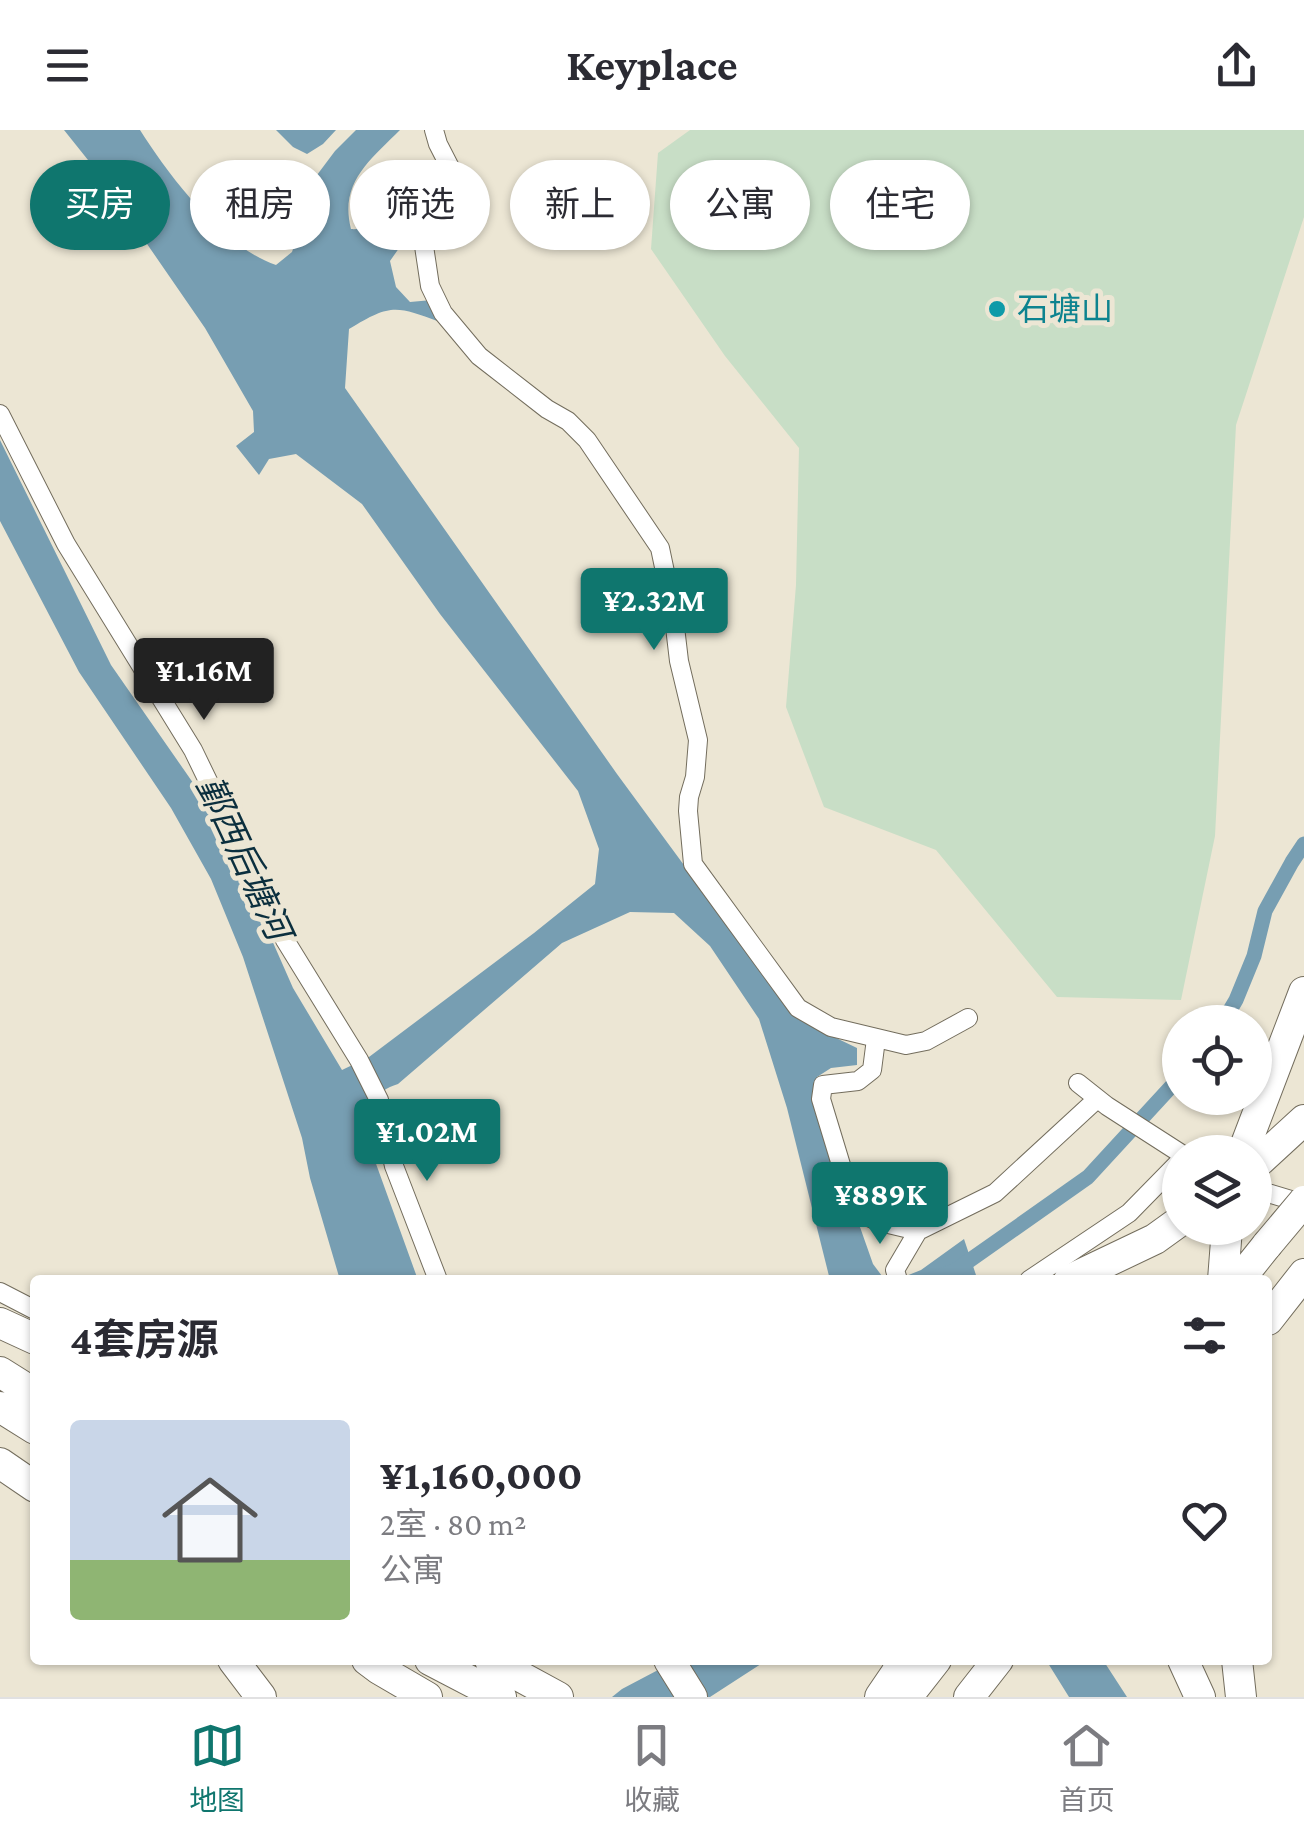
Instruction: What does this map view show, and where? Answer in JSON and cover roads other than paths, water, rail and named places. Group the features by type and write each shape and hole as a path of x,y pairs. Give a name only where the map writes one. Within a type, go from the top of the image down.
{"highway":[{"path":"1249,1135 1304,992"},
{"path":"1272,1149 1304,1120"},
{"path":"1243,1275 1304,1202"},
{"path":"1080,1275 1162,1234"},
{"path":"1223,1275 1226,1245"},
{"path":"1272,1315 1304,1274"},
{"path":"0,1323 30,1337"},
{"path":"0,1372 30,1391"},
{"path":"0,1407 30,1426"},
{"path":"0,1463 30,1484"},
{"path":"237,1665 260,1697"},
{"path":"374,1665 427,1697"},
{"path":"440,1665 501,1697"},
{"path":"499,1665 558,1697"},
{"path":"672,1665 692,1697"},
{"path":"896,1681 926,1665"},
{"path":"969,1697 994,1665"},
{"path":"1185,1665 1200,1697"},
{"path":"1237,1665 1241,1697"}],"street":[{"path":"434,130 457,181 453,202 435,221 424,246 430,286 442,313 479,356 587,440 660,548 679,660 698,740 688,811 693,864 798,1008 831,1027 906,1045 926,1041 968,1018"},
{"path":"0,414 66,544 193,750 286,940 359,1060 379,1100 394,1166 436,1275"},
{"path":"876,1039 872,1070 858,1081 823,1085 821,1099 854,1211 918,1232"},
{"path":"1078,1083 1162,1144"},
{"path":"896,1275 918,1232 995,1193 1102,1103"},
{"path":"1036,1275 1129,1213 1162,1170"},
{"path":"1272,1194 1304,1202"},
{"path":"0,1292 30,1307"}],"water":[{"path":"64,130 140,130 161,160 88,160"},
{"path":"276,130 336,130 307,154 293,147"},
{"path":"356,130 400,130 370,160 350,160 350,250 398,250 390,261 396,287 410,302 432,300 440,322 413,312 393,310 349,329 345,388 617,774 764,974 832,1036 857,1048 857,1065 831,1068 817,1077 822,1119 873,1264 881,1275 829,1275 787,1108 759,1019 710,946 674,913 630,912 562,943 398,1084 375,1099 362,1125 416,1275 339,1275 302,1138 243,957 211,879 171,808 79,672 0,521 0,440 111,665 198,790 252,895 293,988 342,1070 369,1057 595,884 599,849 578,791 440,614 362,504 296,454 269,459 259,475 236,446 254,432 253,411 205,328 151,250 170,250 170,173 190,197 190,250 247,250 276,265 293,250 330,250 328,160 335,151"},
{"path":"964,1239 976,1275 908,1275"},
{"path":"668,1665 759,1665 710,1697 612,1697"},
{"path":"1049,1665 1106,1665 1127,1697 1069,1697"}],"waterway":[{"path":"1233,1005 1254,956 1265,911 1304,844"},
{"path":"944,1275 1088,1177 1162,1097"}],"place":[{"name":"石塘山","path":"997,309"}],"water label":[{"name":"鄞西后塘河","path":"244,858"}]}
